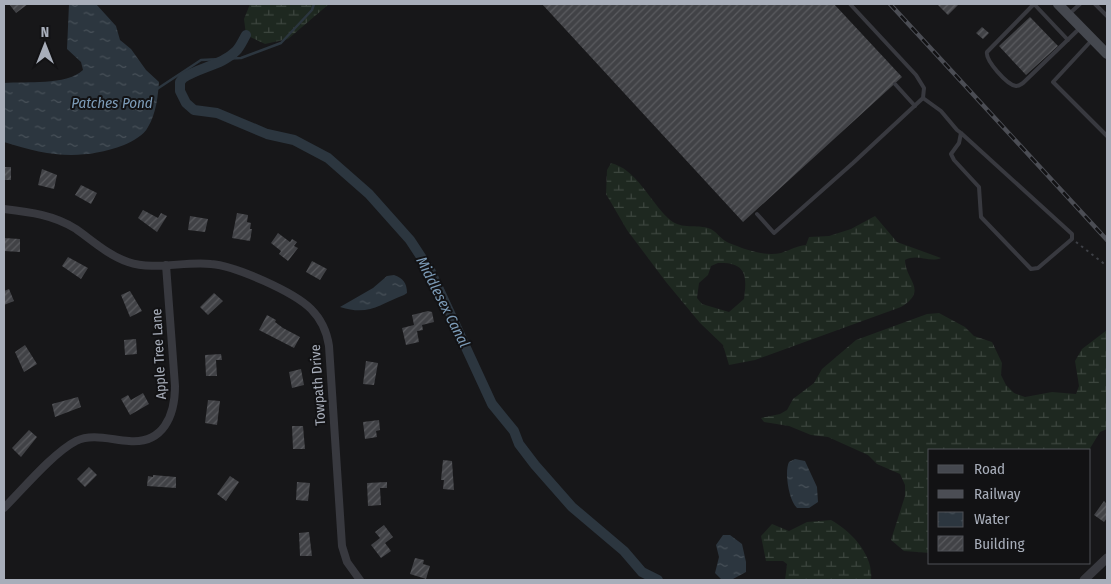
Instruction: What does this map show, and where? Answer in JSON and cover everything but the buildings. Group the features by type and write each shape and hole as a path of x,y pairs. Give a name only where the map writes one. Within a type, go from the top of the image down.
{"main road":[{"path":"1058,4 1107,54"}],"street":[{"name":"Towpath Drive","path":"4,209 36,212 63,222 104,250 129,262 148,265 204,263 230,267 298,299 319,319 329,346 342,546 347,562 360,580"},
{"name":"Apple Tree Lane","path":"4,508 76,441 95,437 136,442 155,436 167,425 175,406 176,386 166,265"},
{"path":"1084,580 1107,558"}],"lane":[{"path":"757,214 774,233 922,98 924,88 916,75 850,4"},
{"path":"1068,40 1034,4 987,52 987,60 1013,85 1022,85 1068,40 1081,27"},
{"path":"1069,15 1080,4"},
{"path":"1095,4 1107,16"},
{"path":"1093,39 1053,82 1107,136"},
{"path":"895,84 915,106"},
{"path":"922,98 941,111 961,133 1072,234 1072,240 1038,268 1031,269 1025,264 981,217 979,187 952,154 959,143 961,133"}],"path":[{"path":"1072,240 1107,266"}],"green space":[{"path":"250,4 329,4 288,39 265,44 246,35 244,19"},
{"path":"611,163 620,166 628,172 642,186 661,211 673,222 708,228 726,242 755,252 781,253 806,245 809,237 829,236 851,229 875,216 897,242 941,258 914,257 905,260 915,290 909,301 901,307 755,360 729,365 723,345 700,323 627,230 606,194 607,170","holes":["718,263 728,263 740,268 745,277 744,299 729,312 702,304 697,298 699,283 708,275 711,266"]},
{"path":"939,313 965,327 974,336 992,342 1002,363 1001,375 1006,385 1014,393 1025,397 1052,392 1076,394 1079,386 1075,361 1082,349 1107,330 1107,429 1100,432 1090,449 928,449 928,553 904,551 891,540 905,496 905,485 900,474 877,464 868,455 828,437 811,435 789,426 764,422 761,418 780,414 787,410 793,399 814,383 822,369 856,340 927,314"},
{"path":"831,520 846,530 860,545 869,562 871,580 785,580 787,564 783,561 766,561 761,536 772,524 789,531 807,522"}],"water":[{"name":"Patches Pond","path":"69,4 96,4 116,26 120,40 131,49 146,70 159,82 156,105 151,122 144,133 131,142 93,153 64,155 35,151 4,142 4,83 56,81 76,75 83,70 81,62 67,49"},
{"path":"394,275 402,279 406,286 407,293 404,295 366,310 340,307 373,288 387,276"},
{"path":"795,459 805,461 817,487 818,502 809,508 797,508 790,493 787,472 789,462"},
{"path":"723,535 730,535 742,544 746,572 733,579 721,579 715,573 719,557 716,545"}],"waterway":[{"path":"157,89 201,60 241,58 281,43 312,10 314,4"},
{"name":"Middlesex Canal","path":"246,35 230,56 183,78 180,82 180,91 186,103 194,110 217,113 267,134 294,140 328,158 369,194 410,240 431,272 492,404 514,431 519,444 572,507 624,551 642,572 658,580"}],"railway":[{"path":"890,4 1107,240"}]}
